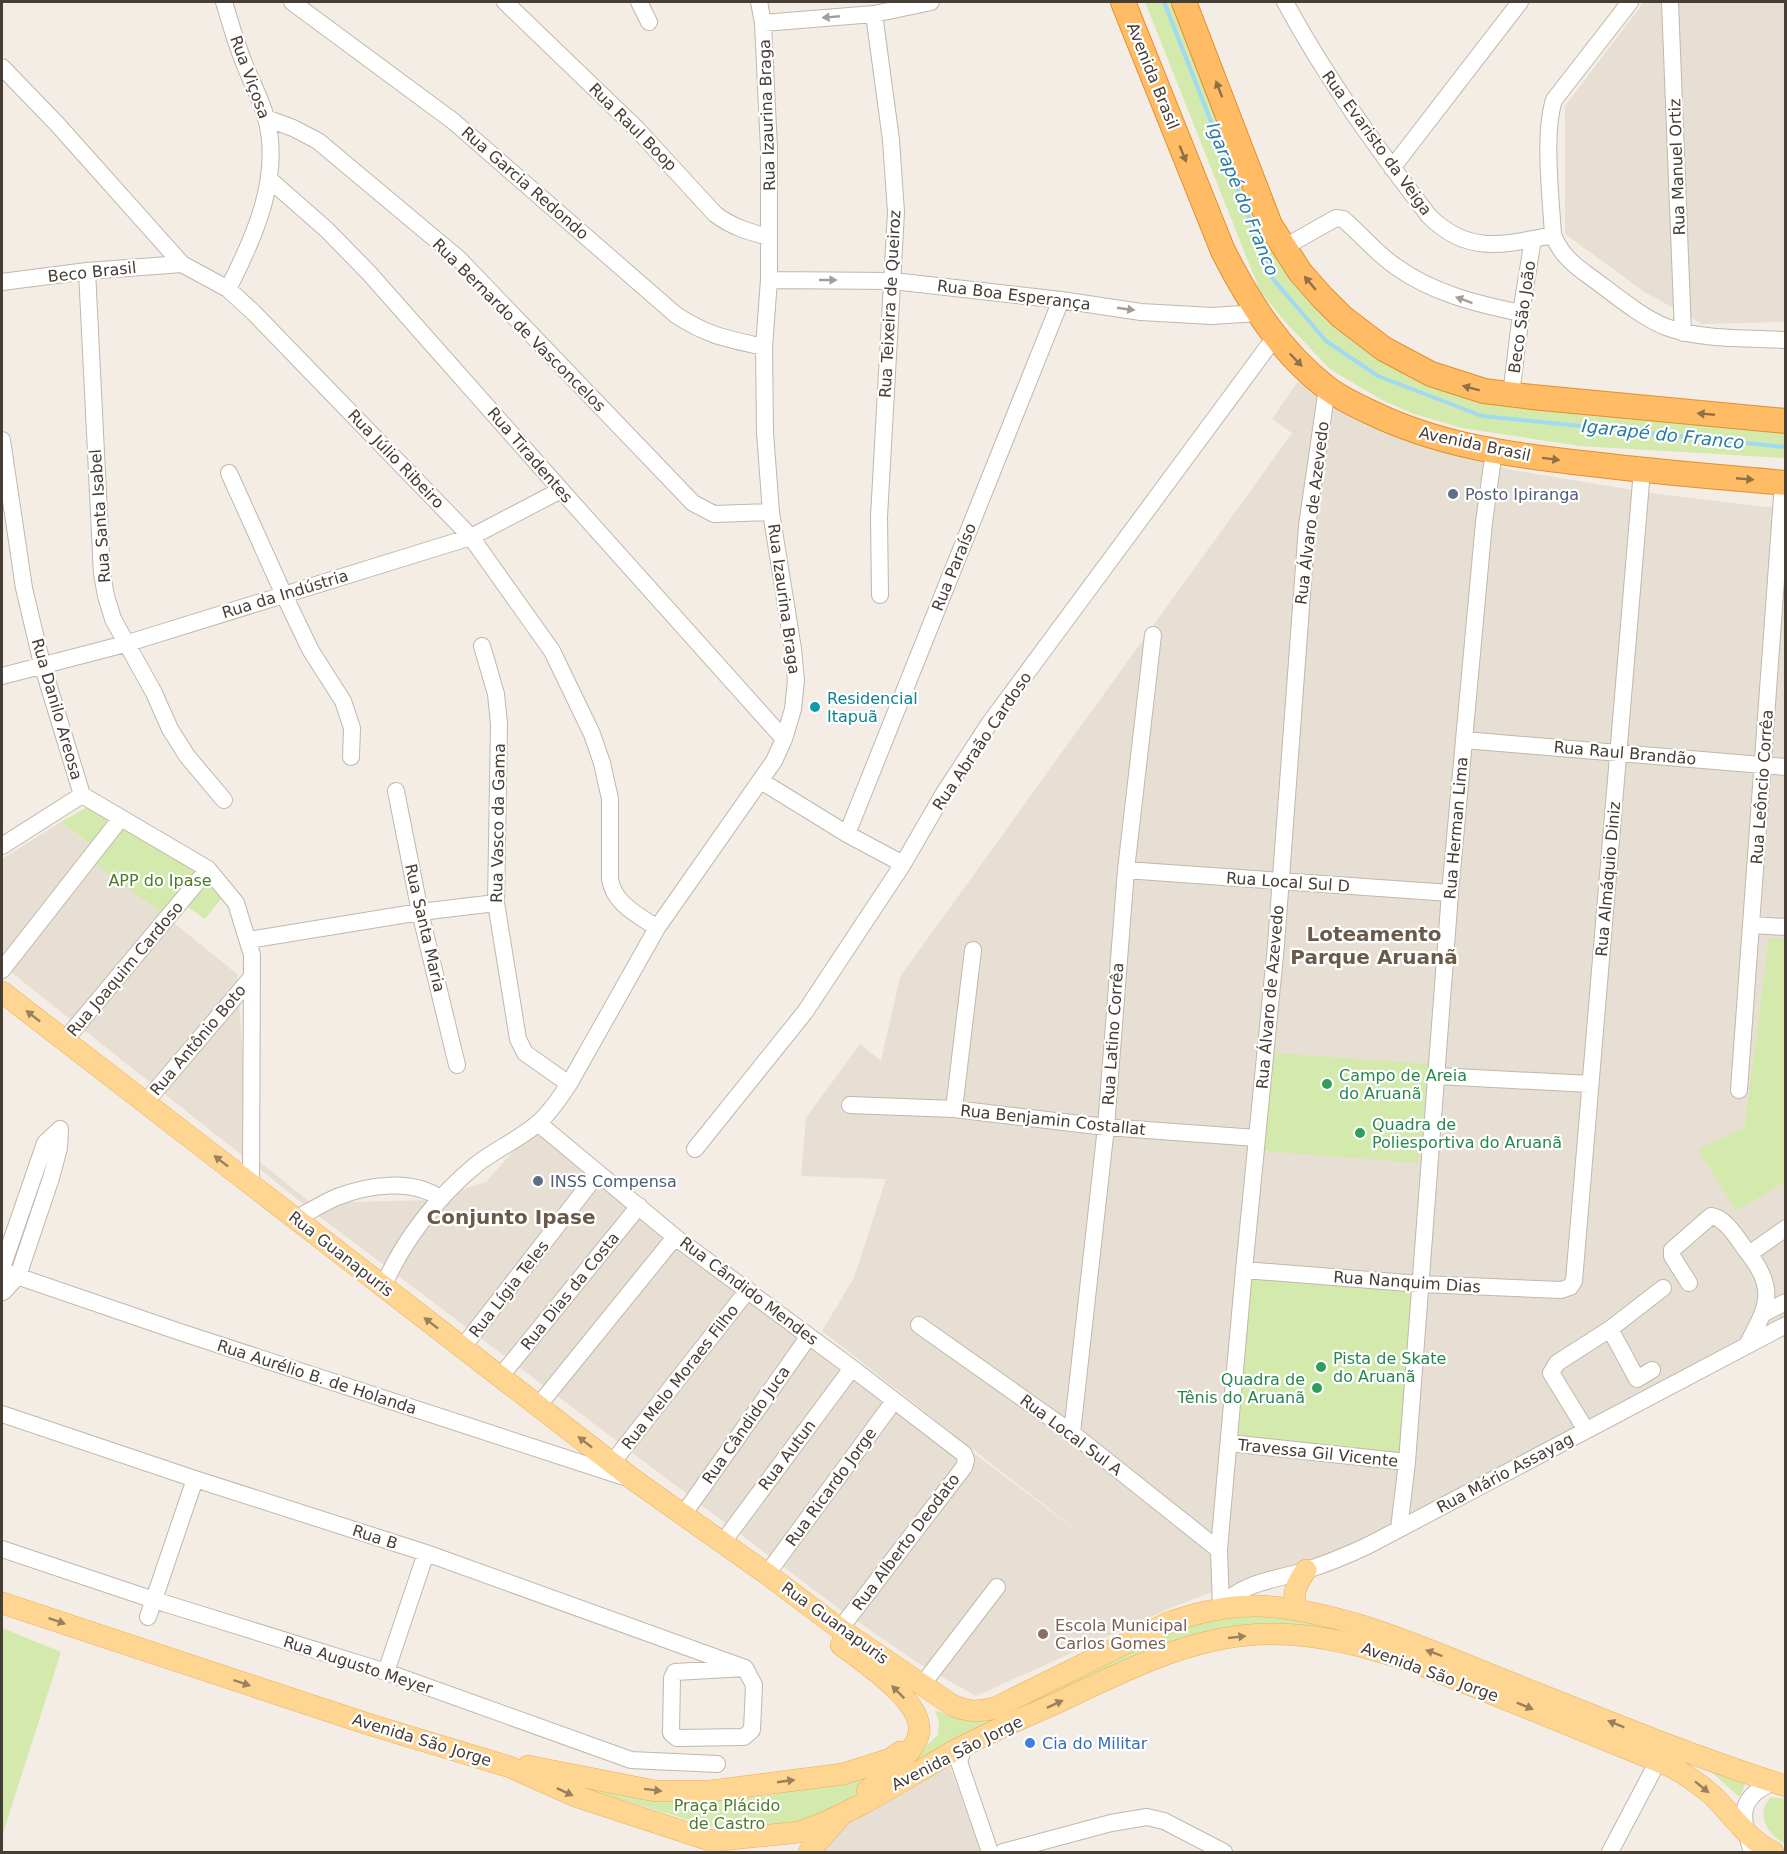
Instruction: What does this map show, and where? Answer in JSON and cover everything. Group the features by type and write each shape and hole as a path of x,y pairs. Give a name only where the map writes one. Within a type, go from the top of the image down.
{"highway":[{"name":"Avenida Brasil","path":"1123,2 1223,251 1258,313 1275,337 1327,388 1353,404 1421,434 1494,451 1642,470 1784,483"},
{"path":"1184,2 1218,86 1258,198 1283,248 1322,297 1342,317 1384,349 1414,366 1456,384 1484,391 1785,421"}],"main road":[{"name":"Rua Guanapuris","path":"2,992 633,1480 723,1542 840,1629 952,1706 965,1711 981,1712 995,1708"},
{"name":"Rua Guanapuris","path":"683,1515 718,1549 903,1696 913,1709 918,1723 919,1733 914,1743"},
{"path":"1296,1610 1293,1599 1295,1589 1306,1570"},
{"name":"Avenida São Jorge","path":"2,1603 371,1725 472,1754 510,1767 575,1796 719,1847 800,1832 842,1814 964,1746 1134,1666 1181,1649 1227,1638 1272,1634 1323,1638 1377,1650 1448,1676 1672,1767 1702,1786 1745,1837 1773,1852"},
{"name":"Avenida São Jorge","path":"995,1708 1167,1623 1194,1613 1221,1607 1259,1606 1327,1616 1387,1635 1670,1746 1780,1784"},
{"path":"472,1754 654,1791 710,1791 843,1774 890,1759 914,1743"},
{"name":"Avenida São Jorge","path":"842,1814 902,1759 914,1743"},
{"path":"809,1852 842,1814"}],"street":[{"name":"Rua Viçosa","path":"224,2 240,52 266,118 270,148 269,179 261,212 248,250 228,289"},
{"name":"Rua Garcia Redondo","path":"292,2 453,121 676,315 712,335 764,347"},
{"name":"Rua Raul Boop","path":"504,2 636,128 715,214 740,229 769,237"},
{"path":"639,2 650,22"},
{"name":"Rua Izaurina Braga","path":"383,1287 403,1249 441,1199 477,1164 537,1124 553,1107 569,1084 657,928 774,761 784,739 793,709 796,680 793,649 771,513 765,432 764,347 769,280 769,149 764,23 759,2"},
{"path":"764,23 874,14 931,2"},
{"name":"Rua Evaristo da Veiga","path":"1285,2 1340,95 1429,216 1452,236 1485,245 1552,235"},
{"path":"1392,168 1520,2"},
{"path":"1630,2 1554,100 1548,131 1552,235 1564,256 1579,269 1663,326 1683,333 1785,340"},
{"name":"Rua Manuel Ortiz","path":"1670,2 1683,333"},
{"name":"Rua Teixeira de Queiroz","path":"874,14 891,140 896,212 879,506 880,595"},
{"name":"Rua Júlio Ribeiro","path":"2,67 57,124 182,264 228,289 254,313 471,537 552,651 592,734 602,763 610,799 612,891 618,900 657,928"},
{"name":"Rua Bernardo de Vasconcelos","path":"266,118 318,141 459,259 693,503 714,514 771,513"},
{"name":"Rua Tiradentes","path":"269,179 327,230 369,273 784,739"},
{"path":"1283,248 1336,218 1343,219 1395,266 1426,286 1473,303 1521,314"},
{"name":"Beco São João","path":"1511,395 1533,239"},
{"name":"Beco Brasil","path":"2,282 87,271 182,264"},
{"name":"Rua Santa Isabel","path":"87,271 102,574 106,596 112,619 154,693 170,729 187,756 224,800"},
{"name":"Rua Boa Esperança","path":"769,280 893,280 1142,312 1212,316 1258,313"},
{"name":"Rua Paraíso","path":"847,834 1061,300"},
{"name":"Rua Abraão Cardoso","path":"695,1149 805,1012 903,864 944,793 989,724 1275,337"},
{"name":"Rua Álvaro de Azevedo","path":"1221,1607 1220,1550 1228,1443 1276,945 1307,525 1327,388"},
{"name":"Rua Danilo Areosa","path":"2,440 24,588 42,664 82,795 208,869 236,903 252,955 251,1184"},
{"name":"Rua Herman Lima","path":"1399,1529 1407,1462 1450,893 1485,522 1494,451"},
{"name":"Rua Almáquio Diniz","path":"1570,1287 1574,1281 1642,470"},
{"path":"229,473 311,651 343,701 352,728 351,757"},
{"name":"Rua Leôncio Corrêa","path":"1739,1090 1784,483"},
{"name":"Rua da Indústria","path":"2,676 125,644 471,537 561,490"},
{"name":"Rua Latino Corrêa","path":"1072,1433 1106,1126 1126,870 1153,635"},
{"name":"Rua Vasco da Gama","path":"482,646 496,694 499,724 496,903 521,1047 525,1053 569,1084"},
{"name":"Rua Raul Brandão","path":"1464,740 1785,767"},
{"path":"761,781 847,834 903,864"},
{"name":"Rua Santa Maria","path":"396,791 420,912 457,1065"},
{"path":"2,846 82,795"},
{"path":"2,970 121,818"},
{"name":"Rua Joaquim Cardoso","path":"65,1040 208,869"},
{"name":"Rua Local Sul D","path":"1126,870 1450,893"},
{"path":"248,940 420,912 496,903"},
{"path":"1752,926 1785,927"},
{"path":"954,1109 973,950"},
{"name":"Rua Antônio Boto","path":"145,1103 251,978"},
{"path":"1437,1076 1590,1084"},
{"name":"Rua Benjamin Costallat","path":"850,1105 954,1109 1106,1126 1256,1138"},
{"name":"Rua Cândido Mendes","path":"537,1124 675,1237 964,1454"},
{"path":"60,1129 59,1148 54,1168 4,1280 45,1143 60,1129"},
{"name":"Rua Lígia Teles","path":"462,1348 598,1173"},
{"path":"296,1219 337,1197 383,1186 422,1189 441,1199"},
{"name":"Rua Dias da Costa","path":"500,1377 639,1206"},
{"path":"1689,1283 1672,1256 1672,1250 1711,1216 1718,1217 1755,1262 1768,1291 1764,1313 1747,1345"},
{"path":"1749,1254 1785,1228"},
{"path":"538,1406 675,1237"},
{"name":"Rua Nanquim Dias","path":"1244,1270 1421,1284 1561,1290 1570,1287"},
{"name":"Rua Aurélio B. de Holanda","path":"4,1280 180,1332 633,1480"},
{"path":"1586,1430 1551,1373 1557,1363 1610,1329 1663,1288"},
{"name":"Rua Melo Moraes Filho","path":"612,1463 748,1290"},
{"path":"1764,1313 1785,1302"},
{"name":"Rua Local Sul A","path":"919,1325 1072,1433 1220,1550"},
{"name":"Rua Mário Assayag","path":"1221,1607 1235,1593 1245,1588 1341,1558 1399,1529 1785,1325"},
{"path":"1610,1329 1636,1379 1652,1370"},
{"name":"Rua Cândido Juca","path":"683,1515 809,1336"},
{"name":"Rua Autun","path":"723,1542 852,1368"},
{"name":"Rua Ricardo Jorge","path":"767,1574 894,1401"},
{"name":"Rua B","path":"2,1414 426,1553 745,1668"},
{"name":"Travessa Gil Vicente","path":"1228,1443 1407,1462"},
{"name":"Rua Alberto Deodato","path":"840,1629 964,1467 966,1460 964,1454"},
{"path":"148,1617 195,1479"},
{"name":"Rua Augusto Meyer","path":"2,1549 386,1672 632,1760 717,1764"},
{"path":"386,1672 426,1553"},
{"path":"922,1685 997,1587"},
{"path":"745,1668 754,1686 752,1730 744,1737 677,1738 671,1733 672,1678 675,1672 745,1668"},
{"path":"964,1746 959,1762 960,1769 990,1852"},
{"path":"1610,1852 1658,1761"},
{"path":"1745,1837 1743,1809 1751,1796 1760,1788 1780,1784"},
{"path":"1003,1852 1132,1818 1147,1817 1164,1821 1224,1852"}],"shaded area":[{"path":"1644,2 1785,2 1785,322 1702,324 1643,291 1565,234 1565,106"},
{"name":"Loteamento Parque Aruanã","path":"1301,377 1345,411 1409,441 1512,470 1657,494 1785,509 1785,939 1769,939 1744,1128 1736,1211 1785,1182 1785,1316 1348,1547 1175,1606 976,1696 921,1665 838,1608 311,1210 2,965 2,859 61,822 99,852 164,915 237,974 250,1154 311,1203 430,1200 486,1182 538,1123 1094,1544 822,1331 854,1278 886,1179 801,1176 806,1118 860,1044 881,1061 900,977 1292,433 1272,419"},
{"path":"949,1764 981,1852 809,1852 829,1830"}],"green space":[{"path":"1145,2 1179,2 1293,271 1410,371 1785,428 1785,458 1580,446 1462,428 1414,414 1382,400 1330,369 1288,325 1260,291"},
{"name":"APP do Ipase","path":"89,806 198,872 221,899 205,919 178,900 164,915 96,864 99,851 61,822"},
{"path":"1769,938 1785,939 1785,1182 1736,1211 1698,1149 1744,1128"},
{"path":"1275,1053 1429,1064 1418,1163 1263,1151"},
{"path":"1249,1278 1415,1289 1400,1455 1235,1438"},
{"path":"1247,1615 1286,1616 1369,1636 1232,1629 884,1784 938,1735 939,1722 935,1710 957,1719 986,1719 1149,1639 1205,1620"},
{"path":"2,1628 61,1652 2,1836"},
{"name":"Praça Plácido de Castro","path":"893,1762 844,1804 798,1823 725,1831 558,1780 678,1795 750,1797 804,1788"},
{"path":"1709,1770 1746,1781 1741,1795 1738,1796"},
{"path":"1771,1797 1785,1799 1785,1844 1773,1835 1765,1823 1764,1810"}],"waterway":[{"name":"Igarapé do Franco","path":"1164,2 1273,279 1326,341 1378,376 1482,416 1786,447"}],"place":[{"name":"Posto Ipiranga","path":"1453,494"},
{"name":"Residencial Itapuã","path":"815,707"},
{"name":"Campo de Areia do Aruanã","path":"1327,1084"},
{"name":"Quadra de Poliesportiva do Aruanã","path":"1360,1133"},
{"name":"INSS Compensa","path":"538,1181"},
{"name":"Pista de Skate do Aruanã","path":"1321,1367"},
{"name":"Quadra de Tênis do Aruanã","path":"1317,1388"},
{"name":"Escola Municipal Carlos Gomes","path":"1043,1634"},
{"name":"Cia do Militar","path":"1030,1743"}],"district":[{"name":"Loteamento Parque Aruanã","path":"1374,946"},
{"name":"Conjunto Ipase","path":"511,1217"}]}
